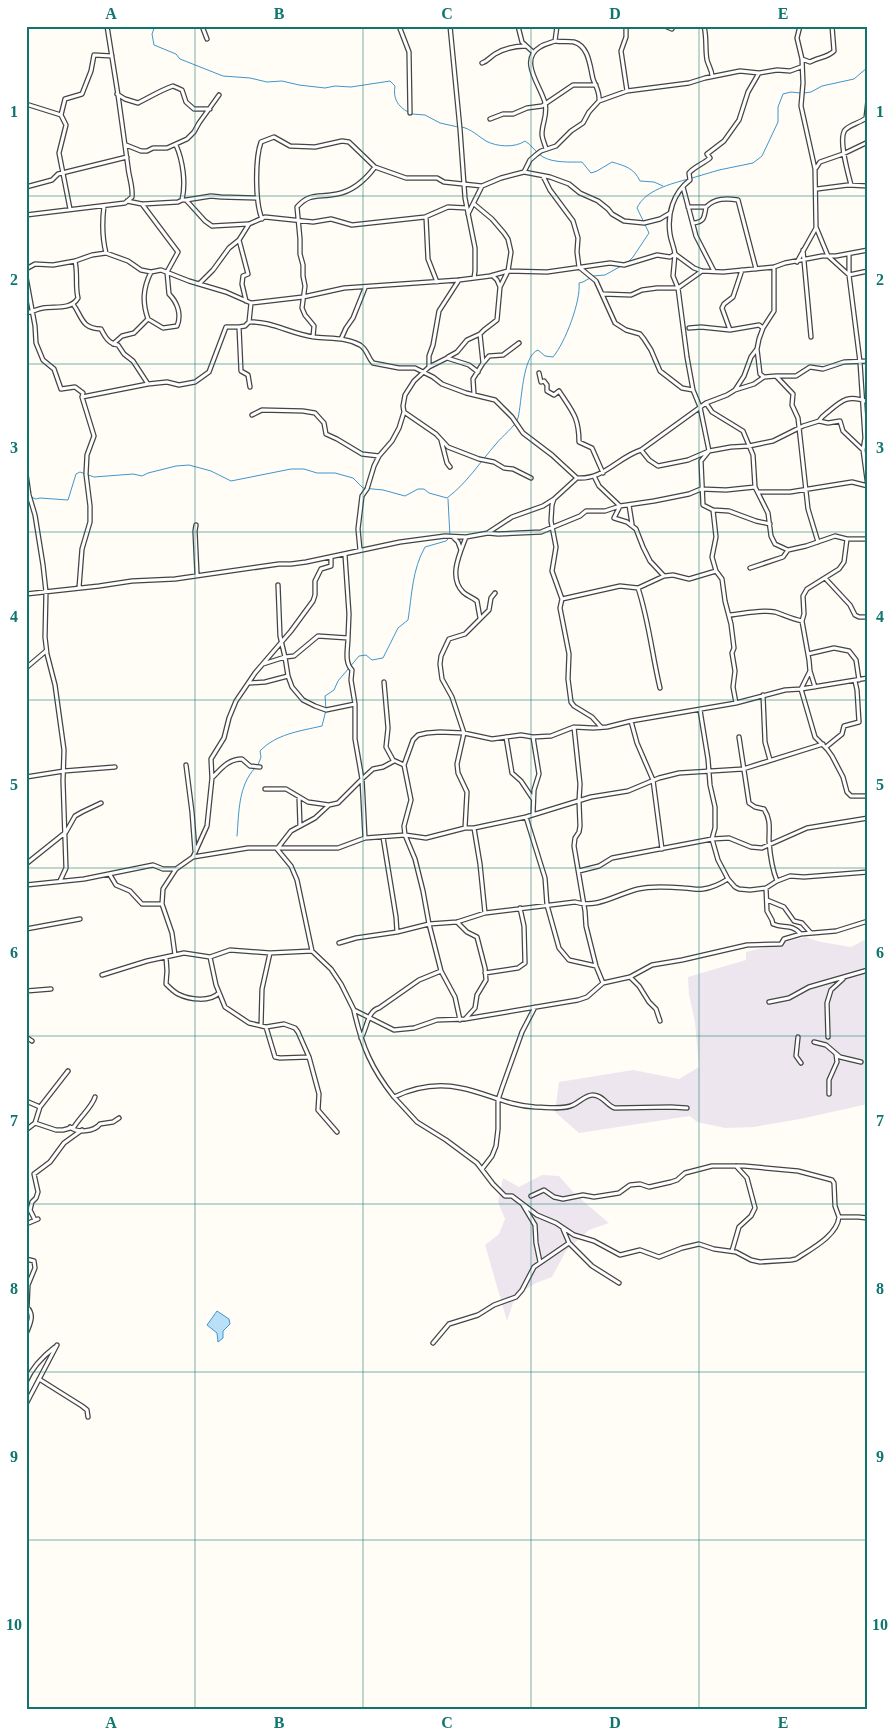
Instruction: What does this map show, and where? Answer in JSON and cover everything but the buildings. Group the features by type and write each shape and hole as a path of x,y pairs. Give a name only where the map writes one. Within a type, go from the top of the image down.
{"street":[{"path":"107,26 133,191 132,197 127,201"},
{"path":"202,26 207,39"},
{"path":"398,26 409,52 410,113"},
{"path":"450,26 465,183 464,192 475,248 474,278"},
{"path":"518,26 522,42 533,52"},
{"path":"555,41 557,26"},
{"path":"626,26 626,37 621,51 627,91"},
{"path":"665,26 672,29"},
{"path":"704,26 708,64 712,71 712,76"},
{"path":"800,26 797,38 802,59 803,83 801,106 815,169 817,189 816,227 828,256 849,275"},
{"path":"802,59 810,62 820,57 829,56 834,50 832,26"},
{"path":"543,150 542,133 547,113 546,104 530,68 530,58 533,52 541,46 555,41 575,42 582,47 587,55 599,94 599,101"},
{"path":"482,63 510,47 526,46"},
{"path":"70,210 59,153 66,125 61,115 65,99 82,94 91,71 94,55 112,56"},
{"path":"524,172 530,160 543,150 556,146 571,131 583,123 589,112 599,101 606,98 627,91 689,83 712,76 740,71 759,73 777,70 790,71 801,67"},
{"path":"759,73 748,92 740,120 725,140 707,154 710,158 701,166 693,168 689,173 690,180 682,186 675,200 670,213 669,224 675,254 673,274 678,288 681,319 693,390 700,407 709,451 702,461 702,505 713,510 729,510 770,524"},
{"path":"490,119 503,114 517,113 525,108 546,104 570,86 596,85"},
{"path":"117,94 138,103 152,97 164,88 173,86 182,90 186,102 194,109 210,109"},
{"path":"599,94 606,98"},
{"path":"126,144 141,151 176,145 187,139 194,132 219,95"},
{"path":"851,185 843,154 843,134 847,128 866,118 868,100"},
{"path":"26,104 61,115"},
{"path":"262,219 257,198 258,151 261,142 267,138 274,137 290,146 315,147 342,141 349,142 375,167 411,179 427,177 437,178 444,182 482,186 501,178 524,172 550,177 569,184 598,201 619,219 635,223 653,222 670,213"},
{"path":"815,169 820,162 868,142"},
{"path":"176,145 183,175 184,200 212,226 248,224 265,217 313,222 331,219 341,223 352,224 425,217 442,209"},
{"path":"26,187 52,180 55,176 63,173 127,157"},
{"path":"313,337 314,326 302,308 305,286 300,254 297,208 302,202 312,196 338,194 348,191 362,182 375,167"},
{"path":"543,176 554,196 574,221 578,238 577,252 580,267 596,282 615,323 626,330 640,334 651,350 660,371 682,388 693,390"},
{"path":"817,189 851,185 868,186"},
{"path":"468,214 482,186"},
{"path":"682,186 696,236 714,271"},
{"path":"26,215 104,206 127,201 142,204 178,202 211,196 257,198"},
{"path":"693,223 700,222 704,218 706,207 714,200 729,198 738,200 756,268"},
{"path":"142,204 178,252 167,272 169,294 174,298 180,319 177,326 163,328 148,319 144,309 144,296 151,272"},
{"path":"474,204 492,219 508,239 512,252 508,272 500,288"},
{"path":"104,206 102,224 106,253"},
{"path":"425,217 444,208 457,206 467,208"},
{"path":"688,207 706,207"},
{"path":"425,217 428,259 438,282"},
{"path":"199,283 213,270 229,248 239,240 248,224"},
{"path":"797,262 816,227"},
{"path":"239,240 248,274 243,276 242,284 246,301"},
{"path":"803,250 811,337"},
{"path":"675,254 694,268 702,271 723,272 774,267 785,263 868,250"},
{"path":"26,269 35,264 53,265 106,253 128,261 141,270 151,272 161,270 226,292 251,303 303,297 344,288 366,288 459,280 508,272 547,272 610,263 624,265 657,255 670,257 675,254"},
{"path":"758,492 790,492 852,482 868,486 867,464 863,450 866,430 849,275 849,254"},
{"path":"26,313 41,308 73,304 78,298 76,291 78,274 75,261"},
{"path":"764,377 760,374 757,350 763,328 774,308 774,267"},
{"path":"730,330 722,308 733,297 742,270"},
{"path":"603,294 631,295 642,290 678,288 702,271"},
{"path":"849,275 868,271"},
{"path":"360,550 358,528 362,496 379,456 392,441 404,412 405,395 414,382 429,367 457,352 467,340 480,334 498,320 500,288 499,283 492,276"},
{"path":"26,277 36,326 36,344 43,360 54,369 61,389 75,388 83,393 82,397 94,436 87,455 86,474 90,498 90,522 82,549 79,588"},
{"path":"429,367 437,317 459,280"},
{"path":"342,339 366,288"},
{"path":"82,397 148,384 167,382 179,385 195,382 209,372 226,328 245,326 249,322 251,303"},
{"path":"73,304 82,322 91,328 101,329 105,338 118,345 124,354 133,361 148,384"},
{"path":"113,344 122,336 134,333 148,319"},
{"path":"249,322 268,323 313,337 355,342 368,351 373,363 400,368 415,368 442,384 466,393 495,400 512,417 523,432 577,478 584,479 603,473 624,458 641,450 700,407 735,390 754,384 764,377 796,376 810,367 822,369 844,362 868,361"},
{"path":"689,328 700,327 730,330 759,325 763,328"},
{"path":"239,327 241,371 248,375 250,387"},
{"path":"480,334 483,363"},
{"path":"474,394 473,380 488,356 503,354 519,343"},
{"path":"735,390 757,350"},
{"path":"447,358 469,365 478,372"},
{"path":"540,373 540,382 544,381 547,385 547,391 554,395 559,391 571,409 578,423 580,442 592,448 603,473"},
{"path":"776,376 793,394 792,405 798,418 804,490 818,542"},
{"path":"819,421 822,416 840,401 848,398 868,402"},
{"path":"706,404 712,412 743,431 753,455 756,487 768,513 771,536 775,544 788,550"},
{"path":"252,415 262,410 315,413 324,423 326,434 362,454 379,456"},
{"path":"404,412 450,448 478,459 494,462 504,468 513,469 531,478"},
{"path":"641,450 649,460 658,466 688,460 709,451 773,441 798,428 819,421 828,423 840,421 843,431 863,450"},
{"path":"441,440 447,463 450,467"},
{"path":"26,474 40,544 46,592 46,651 55,685 64,750 66,868 60,881"},
{"path":"594,476 599,486 620,506"},
{"path":"26,594 132,581 175,578 279,564 296,564 332,558 400,542 445,536 466,537 488,532 512,517 543,506 554,499 577,478"},
{"path":"488,532 498,534 541,532 580,516 586,511 605,511 620,506 680,496 701,489 726,490 756,487"},
{"path":"554,499 552,505 552,526 556,547 552,571 562,599 560,608 569,654 568,679 571,702 574,706 592,717 602,727"},
{"path":"629,505 632,526"},
{"path":"620,506 614,518 627,522 636,529 650,561 664,576"},
{"path":"713,510 716,537 712,557 716,571 722,579 725,601 730,615 734,648 732,660 734,671 733,687 736,703"},
{"path":"196,525 197,574"},
{"path":"750,568 783,557 788,550 835,536 847,539 868,539"},
{"path":"453,537 458,542 461,551"},
{"path":"466,537 457,562 458,586 465,594 477,601 480,618"},
{"path":"815,687 810,671 802,621 804,593 807,589 843,566 847,539"},
{"path":"345,555 349,614 347,659 349,668 352,670 351,680 355,704 355,739 362,779 365,838"},
{"path":"193,857 207,826 212,778 211,759 224,738 229,718 236,702 241,692 250,684 255,673 291,631 313,601 315,581 321,569 331,566 332,558"},
{"path":"562,599 620,586 638,588 664,576 674,575 689,578 716,571"},
{"path":"825,578 850,605 855,614 859,617 868,617"},
{"path":"278,585 281,642 292,686 303,700 326,710 355,704"},
{"path":"638,588 646,614 660,688"},
{"path":"465,828 467,792 458,774 456,764 464,734 449,688 442,679 440,660 449,639 463,636 488,610 491,598 495,593"},
{"path":"730,615 774,612 802,621"},
{"path":"262,665 294,656 318,636 348,638"},
{"path":"808,654 834,648 849,651 856,660 859,680"},
{"path":"26,668 46,651"},
{"path":"810,671 801,689 813,733 837,765 849,795 868,796"},
{"path":"250,684 288,676"},
{"path":"462,1019 455,997 441,971 428,924 416,866 405,836 406,820 412,800 404,765 413,740 418,735 434,732 464,734 492,739 521,735 532,737 555,735 568,728 602,727 736,703 785,690 868,678"},
{"path":"175,955 172,933 162,904 163,889 176,869 193,857 248,848 338,848 365,838 405,836 426,838 465,828 474,828 526,817 578,800 628,791 653,780 679,773 743,769 824,746 842,734 844,726 858,722 855,681"},
{"path":"384,682 388,728 386,747 394,761 404,765"},
{"path":"763,695 765,742 770,760"},
{"path":"700,710 710,785 715,807 715,828 712,839 718,860 728,879 738,889 766,888 790,876 804,877 868,872"},
{"path":"631,721 636,743 653,780 662,849"},
{"path":"574,727 580,784 578,800 580,826 574,846 586,926 596,966 603,983"},
{"path":"506,737 512,773 521,781 534,800"},
{"path":"532,737 539,774 534,790 533,814"},
{"path":"739,737 750,803 754,807 764,809 770,819 769,844 777,881"},
{"path":"212,778 227,763 234,759 242,759 250,766 260,767"},
{"path":"265,790 286,789 308,802 328,806 338,803 373,769 383,767 394,761"},
{"path":"186,765 195,851"},
{"path":"26,777 64,771 115,767"},
{"path":"26,781 34,776"},
{"path":"299,796 300,826"},
{"path":"26,864 66,832 76,816 101,804"},
{"path":"276,849 291,831 320,815 328,806"},
{"path":"526,817 545,878 547,905 555,938 565,957 574,962 596,966"},
{"path":"579,871 593,868 612,858 712,839 729,838 762,848 807,828 868,818"},
{"path":"474,828 485,913"},
{"path":"383,837 397,932"},
{"path":"276,849 295,872 312,951 331,968 341,984 354,1010 368,1058 382,1082 417,1122 446,1140 482,1169 503,1195 512,1196 537,1215 561,1226 574,1235 594,1241 620,1255 640,1250 659,1257 682,1248 700,1244 714,1249 732,1251 760,1262 791,1260 796,1259 829,1235 836,1228 839,1218 835,1206 834,1183 828,1178 798,1171 736,1166 707,1166 684,1173 674,1182 649,1187 640,1184 630,1185 619,1193 594,1197 583,1195 563,1200 544,1190 531,1196"},
{"path":"26,885 110,875 153,865 163,869 176,869"},
{"path":"110,875 116,884 130,891 142,904 162,904"},
{"path":"339,943 428,924 457,922 485,913 575,902 583,905 604,901 639,889 684,888 702,890 728,879"},
{"path":"766,888 767,911 772,924 778,927 793,927 801,934"},
{"path":"575,902 582,897"},
{"path":"768,900 784,907 794,921 802,923 810,932"},
{"path":"485,973 518,968 525,963 524,926 520,908"},
{"path":"26,929 80,918"},
{"path":"354,1010 394,1030 414,1028 437,1020 462,1019 569,1002 587,997 603,983 630,977 652,965 747,945 782,944 784,939 801,934 836,931 868,921"},
{"path":"457,922 476,938 486,980 477,995 475,1008 462,1019"},
{"path":"102,975 129,966 184,953 210,957 230,950 270,953 312,951"},
{"path":"261,1026 262,989 270,953"},
{"path":"166,957 166,984 176,993 201,999 214,998 219,993"},
{"path":"210,957 219,993 225,1007 242,1020 261,1026 284,1024 295,1028 308,1057 319,1094 318,1110 337,1132"},
{"path":"769,1002 789,998 809,987 868,970"},
{"path":"361,1039 374,1010 380,1008 412,984 441,971"},
{"path":"630,977 656,1009 660,1021"},
{"path":"828,1037 829,1026 826,1009 829,997 831,990 844,977"},
{"path":"26,991 51,989"},
{"path":"482,1169 492,1156 496,1146 499,1123 498,1100 524,1029 535,1007"},
{"path":"266,1027 275,1057 308,1057"},
{"path":"26,1037 32,1041"},
{"path":"798,1037 796,1056 801,1063"},
{"path":"814,1042 826,1045 840,1057 861,1062"},
{"path":"829,1094 829,1080 837,1062 836,1054"},
{"path":"26,1130 35,1123 40,1107 68,1071"},
{"path":"394,1097 413,1090 442,1085 461,1087 510,1104 528,1106 570,1106 588,1096 595,1095 601,1097 609,1106 616,1108 687,1108"},
{"path":"35,1123 56,1130 74,1127 79,1118 94,1102 95,1097"},
{"path":"26,1101 40,1107"},
{"path":"70,1127 73,1130 97,1128 100,1124 113,1122 119,1118"},
{"path":"26,1224 37,1220 30,1210 38,1192 34,1174 50,1162 64,1143 82,1130"},
{"path":"732,1251 739,1227 751,1216 754,1208 747,1178 736,1166"},
{"path":"522,1202 535,1225 540,1262"},
{"path":"839,1218 858,1216 868,1218"},
{"path":"561,1226 569,1243 592,1266 619,1283"},
{"path":"433,1343 449,1324 478,1315 494,1304 516,1297 522,1290 534,1267 569,1243"},
{"path":"26,1259 34,1261 36,1268 28,1285 27,1307 32,1318 26,1334"},
{"path":"26,1382 41,1358 57,1346 26,1404"},
{"path":"40,1379 82,1406 87,1410 88,1417"}],"shaded area":[{"path":"805,937 851,947 868,938 868,1104 754,1127 725,1128 697,1122 690,1116 579,1133 555,1112 559,1082 633,1070 679,1079 699,1067 688,977 746,960 746,952"},
{"path":"542,1175 559,1176 576,1195 609,1223 589,1230 566,1251 552,1277 536,1283 523,1291 513,1303 507,1321 485,1245 499,1234 505,1219 498,1202 503,1178 519,1187"}],"water":[{"path":"217,1311 229,1319 230,1324 223,1331 223,1338 218,1342 217,1333 207,1325"}],"waterway":[{"path":"155,26 152,34 154,45 176,54 180,59 223,76 250,78 267,82 282,81 325,88 335,86 351,87 390,81 395,86 397,101 408,112"},
{"path":"804,93 811,92 822,86 854,79 868,67"},
{"path":"692,178 753,163 762,156 778,122 778,107 783,94 791,92 800,93"},
{"path":"412,114 425,115 440,123 458,127"},
{"path":"462,127 495,145 511,146 525,141 547,159 582,162 591,173 612,162 632,170 640,181 654,182 663,186"},
{"path":"627,263 649,233 637,208 641,202 652,192 688,179"},
{"path":"593,276 605,275 623,265"},
{"path":"31,497 36,499 68,500 76,474 80,472 94,477 133,474 142,476 176,466 189,465 211,471 231,481 291,469 304,469 317,473 335,473 353,478 363,488 383,490 405,496 418,489 424,489 429,493 447,498 467,479 518,418 529,361 538,350 545,356 553,357 558,351 575,311 579,283 590,278"},
{"path":"258,765 261,757 260,751 266,745 289,734 322,726 326,710 325,696 334,690 338,681 359,656 366,655 372,660 383,658 398,628 408,620 417,565 425,547 446,541 450,537 448,499"},
{"path":"237,836 242,791 249,775 255,768"}]}
